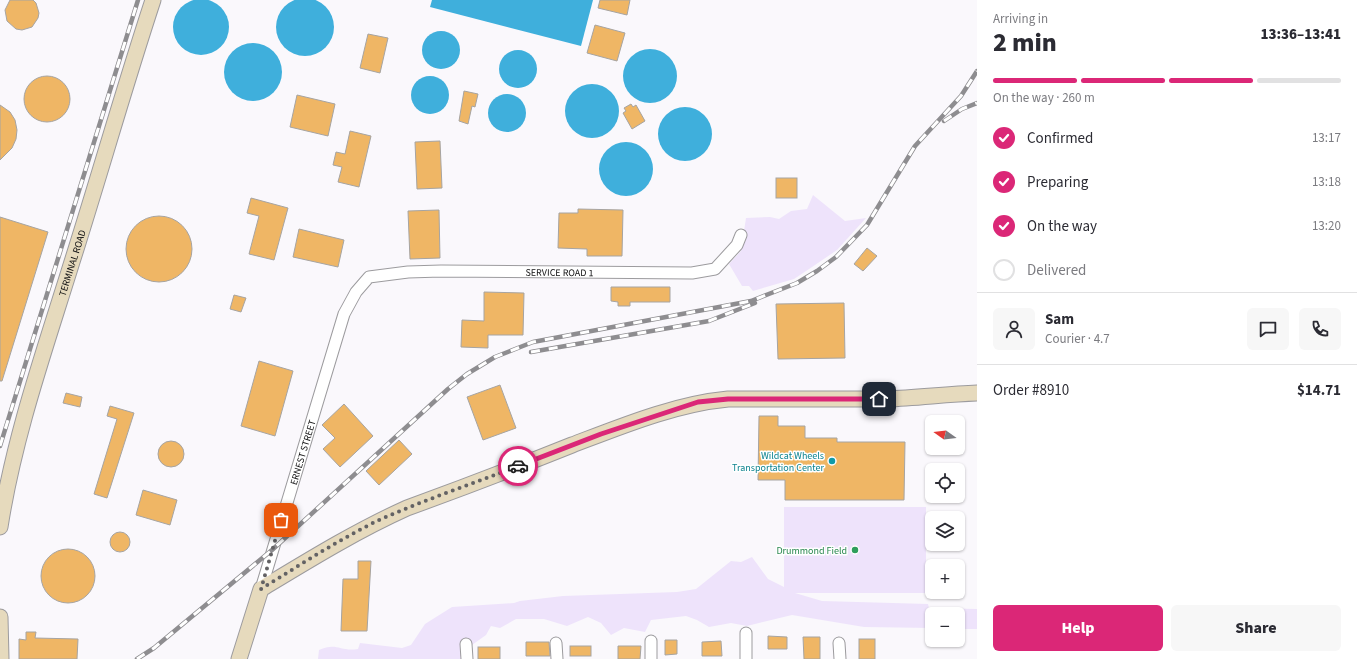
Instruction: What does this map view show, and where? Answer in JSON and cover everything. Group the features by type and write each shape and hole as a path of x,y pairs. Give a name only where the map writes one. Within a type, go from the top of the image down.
{"street":[{"name":"TERMINAL ROAD","path":"0,527 12,463 29,396 72,264 122,96 153,0"},
{"name":"SERVICE ROAD 1","path":"372,276 408,272 441,271 692,273 715,269 739,240"},
{"name":"ERNEST STREET","path":"239,659 344,314 363,282 372,276"},
{"path":"261,589 352,534 407,508 601,434 698,402 728,399 902,399 938,394 977,393"},
{"path":"0,617 1,659"},
{"path":"746,633 746,659"},
{"path":"651,641 651,659"},
{"path":"556,643 556,659"},
{"path":"840,643 840,659"},
{"path":"466,644 467,659"}],"shaded area":[{"path":"813,195 845,221 866,218 837,250 794,279 753,291 749,286 742,286 729,264 741,251 746,218 770,217 779,219 791,211 807,209"},
{"path":"784,507 926,507 925,593 795,593 822,601 928,604 929,607 925,607 925,628 864,627 792,615 747,626 731,623 709,627 686,616 651,620 645,632 624,628 611,635 601,623 588,617 567,626 544,619 516,619 500,628 491,626 486,635 472,645 472,659 318,659 319,650 330,647 352,650 358,649 360,643 402,648 411,645 425,624 452,607 514,603 563,596 677,592 696,589 731,561 741,562 752,557 768,579 784,587"},
{"path":"965,609 977,609 977,629 965,629"}],"water":[{"path":"195,-1 207,-1 217,3 225,11 229,21 229,33 225,43 217,51 207,55 195,55 185,51 177,43 173,33 173,21 177,11 185,3"},
{"path":"299,-1 311,-1 321,3 329,11 333,21 333,33 329,43 321,51 305,56 289,51 281,43 276,27 281,11 289,3"},
{"path":"432,0 593,0 581,46 430,7"},
{"path":"437,31 445,31 455,36 459,43 459,57 455,64 445,69 437,69 427,64 425,61 422,54 422,46 427,36 430,34"},
{"path":"253,43 269,48 277,56 282,72 277,88 269,96 253,101 237,96 229,88 224,72 229,56 237,48"},
{"path":"645,49 655,49 669,57 675,66 677,76 675,86 669,95 655,103 645,103 635,98 628,91 623,81 623,71 628,61 635,54"},
{"path":"514,50 522,50 532,55 536,62 536,76 532,83 522,88 514,88 504,83 502,80 499,73 499,65 504,55 507,53"},
{"path":"426,76 434,76 444,81 448,88 448,102 444,109 434,114 426,114 416,109 414,106 411,99 411,91 416,81 419,79"},
{"path":"587,84 597,84 611,92 617,101 619,111 617,121 611,130 597,138 587,138 577,133 570,126 565,116 565,106 570,96 577,89"},
{"path":"503,94 511,94 521,99 525,106 525,120 521,127 511,132 503,132 493,127 491,124 488,117 488,109 493,99 496,97"},
{"path":"680,107 690,107 704,115 710,124 712,134 710,144 704,153 690,161 680,161 670,156 663,149 658,139 658,129 663,119 670,112"},
{"path":"621,142 631,142 645,150 651,159 653,169 651,179 645,188 631,196 621,196 611,191 604,184 599,174 599,164 604,154 611,147"}],"building":[{"path":"10,0 33,0 36,3 39,13 38,18 32,27 22,30 16,29 7,21 5,10"},
{"path":"600,0 630,0 627,15 598,8"},
{"path":"595,25 625,33 617,61 587,53"},
{"path":"368,34 388,38 380,73 360,68"},
{"path":"52,76 64,82 69,90 69,108 64,116 56,121 42,122 30,116 25,108 24,94 30,82 38,77"},
{"path":"464,91 478,94 475,107 472,106 468,124 459,121"},
{"path":"297,95 335,104 328,136 290,127"},
{"path":"631,104 633,107 636,105 645,121 632,129 623,113 626,111 624,108"},
{"path":"0,105 10,112 15,120 17,130 16,139 12,148 0,160"},
{"path":"350,131 371,136 359,187 338,182 342,167 333,165 336,152 345,154"},
{"path":"440,141 442,188 417,189 415,142"},
{"path":"776,178 797,178 797,198 776,198"},
{"path":"251,198 288,208 274,260 249,254 259,216 247,213"},
{"path":"578,209 623,210 622,256 587,256 587,249 558,248 559,213 578,213"},
{"path":"439,210 440,258 410,259 408,211"},
{"path":"159,216 172,219 182,226 189,236 192,249 189,262 182,272 172,279 159,282 146,279 136,272 129,262 126,249 129,236 136,226 146,219"},
{"path":"0,217 48,232 2,381 0,381"},
{"path":"299,229 344,240 338,267 293,257"},
{"path":"867,248 877,256 863,271 854,264"},
{"path":"611,287 670,287 670,302 630,302 630,306 618,306 618,302 611,301"},
{"path":"484,292 524,293 523,335 488,335 488,348 461,347 462,320 484,321"},
{"path":"234,295 246,298 241,312 230,309"},
{"path":"844,303 845,358 778,359 776,304"},
{"path":"259,361 293,371 275,436 241,426"},
{"path":"500,385 516,428 483,440 467,397"},
{"path":"66,393 82,397 80,407 63,403"},
{"path":"344,404 373,436 340,467 323,449 335,438 322,425"},
{"path":"110,406 134,413 107,498 94,494 117,419 107,416"},
{"name":"Wildcat Wheels Transportation Center","path":"759,416 778,416 778,426 805,426 805,438 837,438 837,442 905,442 904,500 785,500 785,480 758,480"},
{"path":"399,440 412,454 379,485 366,471"},
{"path":"171,441 180,445 184,454 180,463 171,467 162,463 158,454 162,445"},
{"path":"143,490 177,500 170,525 136,515"},
{"path":"120,532 127,535 130,542 127,549 120,552 113,549 110,542 113,535"},
{"path":"68,549 78,551 87,557 93,566 95,576 93,586 87,595 78,601 68,603 58,601 49,595 43,586 41,576 43,566 49,557 58,551"},
{"path":"358,561 371,561 367,631 341,631 343,579 358,579"},
{"path":"26,632 36,632 35,638 78,639 77,659 19,659 19,639 26,640"},
{"path":"768,636 787,637 787,649 768,649"},
{"path":"803,637 820,637 820,659 804,659"},
{"path":"859,639 875,639 875,659 859,659"},
{"path":"665,640 677,640 677,654 665,655"},
{"path":"721,641 722,656 702,656 702,642"},
{"path":"526,642 549,642 550,656 526,656"},
{"path":"570,646 591,646 591,656 570,656"},
{"path":"618,646 641,646 640,659 618,659"},
{"path":"478,647 500,647 500,659 478,659"}],"railway":[{"path":"0,446 138,0"},
{"path":"137,659 154,648 272,550 448,389 467,374 495,357 533,342 751,301 797,283 817,271 836,257 867,225 915,146 961,96 977,71"},
{"path":"944,121 962,109 977,103"},
{"path":"531,352 709,321 755,303"}],"way so far":[{"path":"281,520 261,589 352,534 378,521 407,508 518,466"}],"place":[{"name":"Wildcat Wheels Transportation Center","path":"832,461"},
{"name":"Drummond Field","path":"855,550"}],"route":[{"path":"518,466 601,434 698,402 728,399 879,399"}]}
